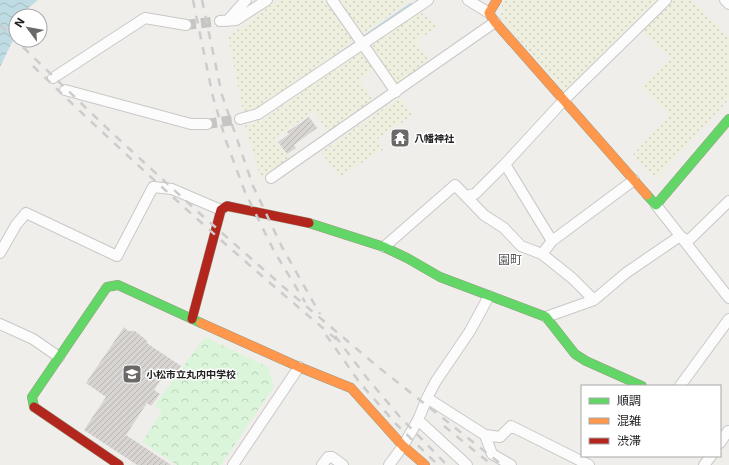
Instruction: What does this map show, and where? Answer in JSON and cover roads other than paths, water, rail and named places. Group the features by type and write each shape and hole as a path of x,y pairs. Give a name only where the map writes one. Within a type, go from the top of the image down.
{"street":[{"path":"246,0 224,21 236,20 267,0"},
{"path":"332,0 396,92"},
{"path":"240,119 258,114 428,0"},
{"path":"468,0 492,17 656,205 729,298"},
{"path":"271,178 396,92 492,17 497,0"},
{"path":"466,196 475,194 564,100 666,0"},
{"path":"725,0 729,4"},
{"path":"53,78 145,18 186,25"},
{"path":"64,90 191,124 207,124"},
{"path":"656,205 729,119"},
{"path":"505,164 552,242"},
{"path":"542,254 552,242 634,180"},
{"path":"384,247 455,185 484,215 504,228 521,246 542,254 572,278 594,300"},
{"path":"0,253 16,225 26,213 117,256 153,187 172,189 221,210"},
{"path":"680,236 688,241 729,202"},
{"path":"192,319 221,210 227,206 306,222 384,247 440,277 546,317 575,354 586,361 640,385"},
{"path":"546,317 594,300 626,273 680,236"},
{"path":"119,465 34,407 32,398 108,286 118,285 299,367 351,388 403,446 425,465"},
{"path":"389,465 403,446 418,420 436,381 470,331 489,296"},
{"path":"681,385 729,319"},
{"path":"0,324 33,339 59,357"},
{"path":"233,465 299,367"},
{"path":"427,398 485,435 500,437 510,426 588,465"},
{"path":"418,420 467,465"},
{"path":"721,441 726,430"},
{"path":"485,435 492,454 511,465"},
{"path":"322,465 328,457 332,457 343,465"},
{"path":"704,465 710,457"}],"water":[{"path":"0,0 38,0 29,8 8,8 8,48 9,48 0,67"}],"waterway":[{"path":"363,37 411,4"},
{"path":"333,58 356,42"}],"tunnel":[{"path":"186,25 220,21"},
{"path":"207,124 240,119"}],"railway":[{"path":"193,0 213,97 226,141 245,192 274,251 305,302"},
{"path":"202,0 222,95 253,186 282,247 320,314"},
{"path":"0,25 111,132 197,211 287,290 377,366 502,465"},
{"path":"33,66 182,206 336,339"},
{"path":"326,335 360,383 396,424 438,465"},
{"path":"335,336 367,378 400,417 447,465"},
{"path":"444,426 492,465"}],"place":[{"name":"八幡神社","path":"400,138"},
{"name":"小松市立丸内中学校","path":"132,374"}],"district":[{"name":"園町","path":"510,259"}]}
